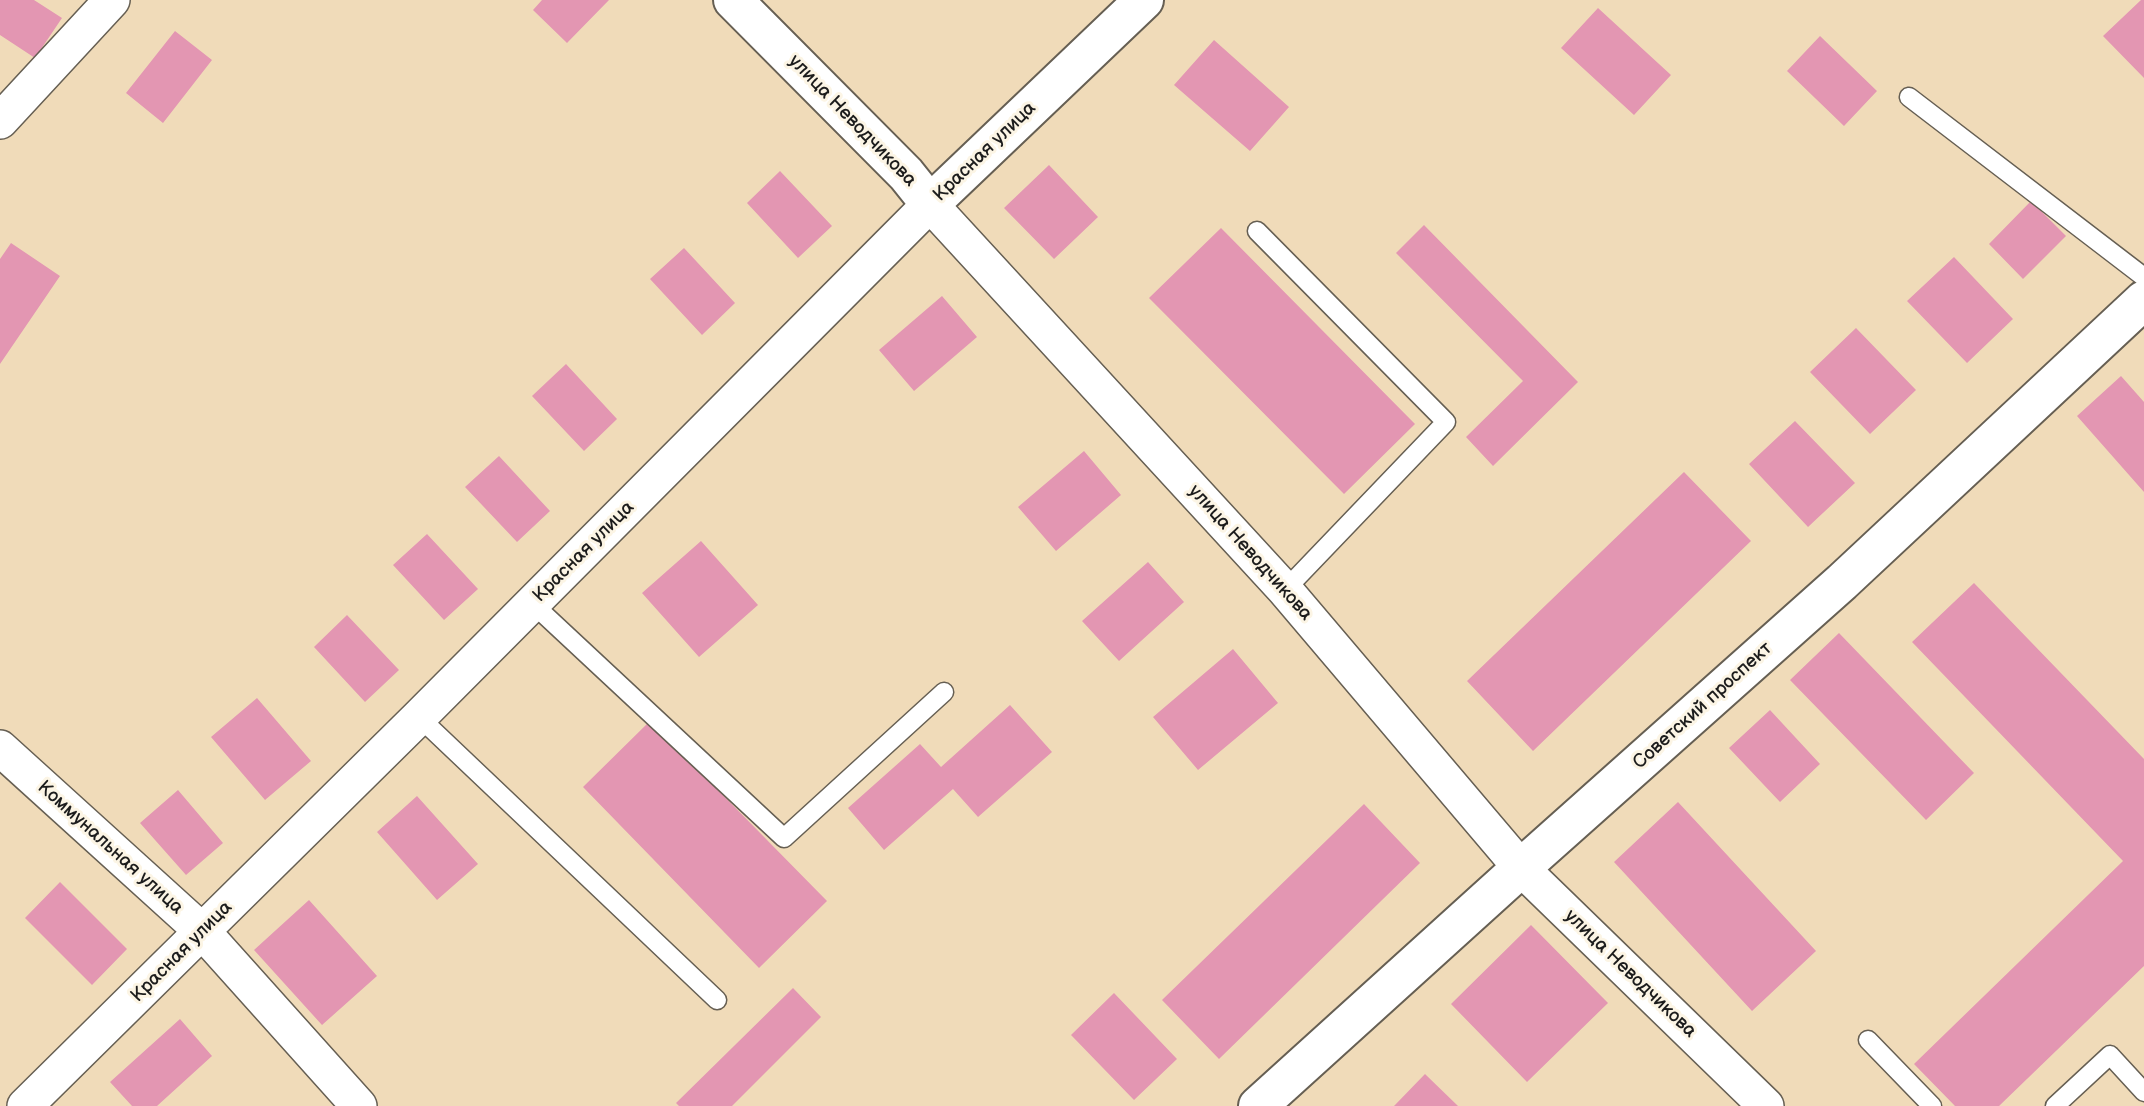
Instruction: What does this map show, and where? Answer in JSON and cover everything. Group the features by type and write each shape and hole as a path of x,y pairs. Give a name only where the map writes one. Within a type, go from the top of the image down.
{"street":[{"path":"0,121 112,0"},
{"name":"улица Неводчикова","path":"733,0 906,174 930,204 1285,590 1521,868 1766,1106"},
{"name":"Красная улица","path":"25,1106 533,604 930,204 1143,0"},
{"name":"Советский проспект","path":"1258,1106 1842,582 2144,300"},
{"name":"Коммунальная улица","path":"0,747 203,932 359,1106"}],"lane":[{"path":"1909,97 2144,277"},
{"path":"1257,231 1446,422 1285,590"},
{"path":"533,604 785,838 944,692"},
{"path":"419,717 717,1000"},
{"path":"1868,1040 1932,1106"},
{"path":"2055,1106 2110,1055 2144,1092"}],"building":[{"path":"0,0 34,0 62,18 35,58 0,35"},
{"path":"542,0 609,0 567,43 533,10"},
{"path":"2144,0 2144,78 2103,36"},
{"path":"1598,8 1671,75 1634,115 1561,48"},
{"path":"175,31 212,60 163,123 126,93"},
{"path":"1820,36 1877,91 1844,126 1787,71"},
{"path":"1214,40 1289,107 1250,151 1174,85"},
{"path":"1049,165 1098,217 1054,259 1004,208"},
{"path":"780,171 832,226 798,258 747,203"},
{"path":"2031,201 2066,236 2023,279 1989,244"},
{"path":"1424,225 1578,382 1493,466 1466,437 1523,381 1396,253"},
{"path":"1221,228 1415,424 1344,494 1149,298"},
{"path":"11,243 60,276 0,364 0,259"},
{"path":"684,248 735,303 702,335 650,279"},
{"path":"1954,257 2013,319 1967,363 1907,301"},
{"path":"942,296 977,337 914,391 879,350"},
{"path":"1856,328 1916,390 1870,434 1810,372"},
{"path":"566,364 617,419 584,451 532,396"},
{"path":"2121,376 2144,402 2144,492 2077,416"},
{"path":"1795,421 1855,483 1808,527 1749,464"},
{"path":"1084,451 1121,495 1056,551 1018,507"},
{"path":"499,456 550,511 517,542 465,487"},
{"path":"1684,472 1751,541 1533,751 1467,681"},
{"path":"427,534 478,589 444,620 393,565"},
{"path":"701,541 758,605 699,657 642,593"},
{"path":"1148,562 1184,602 1119,661 1082,621"},
{"path":"1974,583 2144,759 2144,966 1999,1106 1955,1106 1914,1064 2123,861 1912,642"},
{"path":"347,615 399,670 365,702 314,647"},
{"path":"1839,633 1974,773 1926,820 1790,680"},
{"path":"1233,649 1278,703 1198,770 1153,717"},
{"path":"257,698 311,761 265,800 211,737"},
{"path":"1010,705 1052,752 978,817 953,789 884,850 848,808 920,744 941,767"},
{"path":"1770,710 1820,764 1780,802 1729,748"},
{"path":"650,721 827,901 759,968 583,787"},
{"path":"178,790 223,843 186,875 140,823"},
{"path":"417,796 478,864 437,900 377,832"},
{"path":"1678,802 1816,951 1752,1011 1614,862"},
{"path":"1364,804 1420,863 1219,1059 1162,1000"},
{"path":"60,882 127,949 92,985 25,918"},
{"path":"309,900 377,976 322,1025 254,950"},
{"path":"1531,925 1608,1003 1527,1082 1451,1004"},
{"path":"793,988 821,1017 732,1106 679,1106 676,1103"},
{"path":"1114,993 1177,1059 1134,1100 1071,1035"},
{"path":"180,1019 212,1056 157,1106 132,1106 110,1082"},
{"path":"1425,1074 1458,1106 1394,1106"}]}
